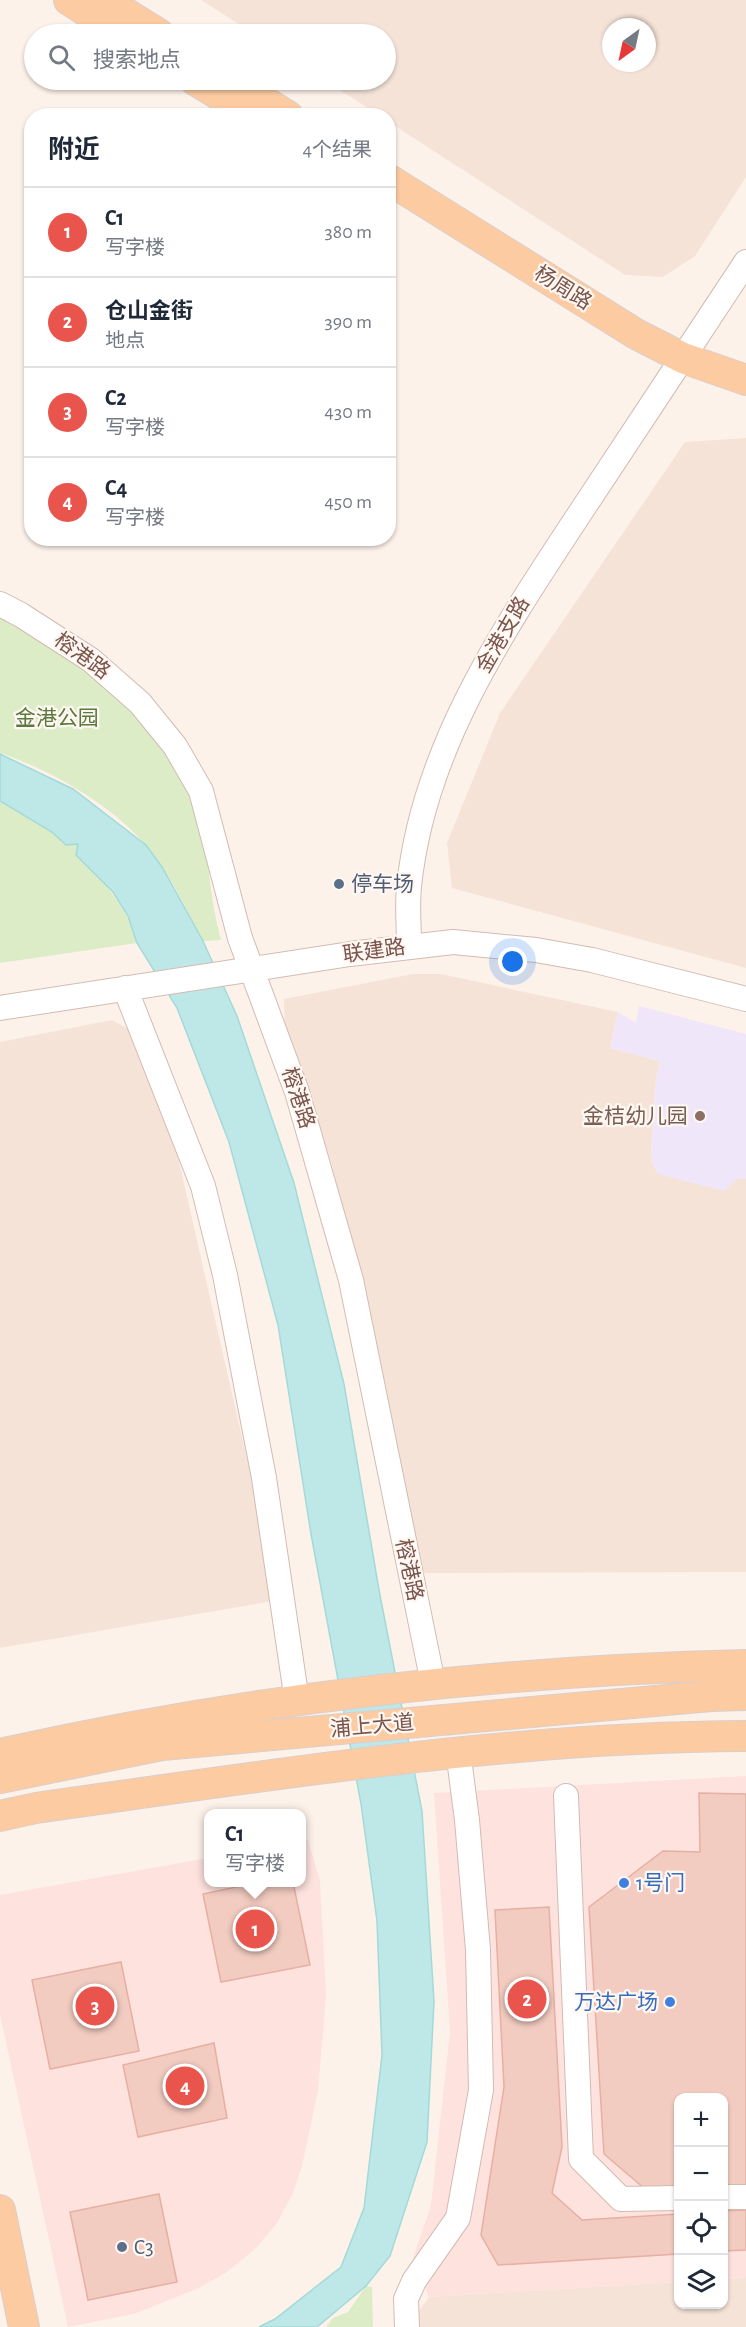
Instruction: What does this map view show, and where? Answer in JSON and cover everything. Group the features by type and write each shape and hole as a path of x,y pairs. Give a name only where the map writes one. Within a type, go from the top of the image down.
{"main road":[{"path":"69,0 107,24"},
{"path":"104,0 143,24"},
{"path":"211,90 239,108"},
{"path":"246,90 275,108"},
{"name":"杨周路","path":"396,184 636,334 678,366 746,380"},
{"name":"杨周路","path":"396,206 596,331 678,366 746,400"},
{"name":"浦上大道","path":"0,1754 77,1737 297,1701 433,1683 746,1665"},
{"name":"浦上大道","path":"0,1778 162,1745 711,1696 746,1695"},
{"path":"0,1816 36,1808 458,1751 639,1738 746,1736"},
{"name":"浦上大道","path":"0,1740 77,1737"},
{"path":"0,2210 24,2327"}],"street":[{"name":"金港支路","path":"409,946 409,888 419,831 434,780 457,723 491,653 517,609 746,262"},
{"name":"榕港路","path":"0,604 29,619 91,660 140,703 175,746 191,770 207,809 223,879 251,969 297,1092 351,1280 433,1683"},
{"name":"联建路","path":"0,1008 251,969 409,946 453,942 536,950 650,974 746,999"},
{"path":"125,988 202,1186 225,1275 264,1478 297,1701"},
{"path":"407,2327 406,2299 414,2281 458,2218 481,2090 478,1950 467,1820 458,1751"},
{"path":"566,1797 581,2159 621,2199 674,2198"},
{"path":"728,2197 746,2197"}],"shaded area":[{"path":"201,0 746,0 746,177 695,256 663,277 625,275 396,127 396,108 368,108 340,90 396,90 396,24 238,24"},
{"path":"746,438 746,968 452,888 447,843 500,713 685,442"},
{"path":"413,974 441,974 618,1012 610,1048 660,1061 656,1079 651,1153 653,1165 746,1179 746,1572 417,1573 332,1164 285,1033 284,999"},
{"name":"金桔幼儿园","path":"639,1006 746,1034 746,1179 737,1179 724,1191 658,1174 653,1165 651,1153 656,1079 660,1061 610,1048 618,1012 636,1023"},
{"path":"112,1020 132,1031 172,1131 273,1573 273,1601 0,1648 0,1042"},
{"path":"746,1776 746,2278 728,2279 728,2093 674,2093 674,2282 429,2297 413,2258 431,2205 450,2032 434,1793"},
{"path":"306,1840 308,1840 320,1881 326,1996 318,2091 302,2166 293,2193 277,2223 256,2248 227,2272 199,2288 134,2314 68,2327 0,2015 0,1895 204,1859 204,1887 306,1887"},
{"path":"746,2278 746,2327 410,2327 410,2323 429,2297 674,2282 674,2309 728,2309 728,2279"}],"green space":[{"name":"金港公园","path":"0,617 64,655 94,677 148,729 170,759 189,791 203,826 212,897 221,940 203,941 163,868 132,830 69,784 0,753"},
{"path":"0,801 52,832 66,845 79,844 127,916 137,943 0,963"},
{"path":"366,2286 372,2287 373,2327 326,2327 333,2318 348,2312"}],"water":[{"path":"0,754 73,789 146,845 162,867 203,941 237,1016 294,1183 344,1384 379,1590 422,1811 434,2001 427,2142 390,2256 366,2286 317,2327 259,2327 275,2319 341,2267 364,2208 382,2055 377,1921 361,1804 311,1534 278,1325 229,1142 177,1008 137,943 128,916 113,892 76,855 78,844 66,845 52,832 0,801"}],"building":[{"name":"万达广场","path":"699,1793 746,1794 746,2189 728,2191 728,2093 674,2093 674,2193 652,2195 604,2154 589,1907 663,1851 700,1852"},
{"path":"236,1887 294,1887 310,1965 221,1982 203,1894"},
{"path":"549,1907 562,2147 552,2193 582,2220 674,2214 674,2254 498,2265 481,2235 504,2087 495,1910"},
{"path":"121,1962 139,2051 50,2069 32,1980"},
{"path":"214,2043 227,2118 138,2137 123,2065"},
{"path":"159,2194 177,2282 88,2300 70,2212"},
{"path":"746,2210 746,2250 728,2251 728,2211"}],"place":[{"name":"停车场","path":"339,884"},
{"name":"金桔幼儿园","path":"700,1116"},
{"name":"1号门","path":"624,1883"},
{"name":"C1","path":"255,1929"},
{"name":"仓山金街","path":"527,1999"},
{"name":"万达广场","path":"670,2002"},
{"name":"C2","path":"95,2006"},
{"name":"C4","path":"185,2086"},
{"name":"C3","path":"122,2247"}]}
